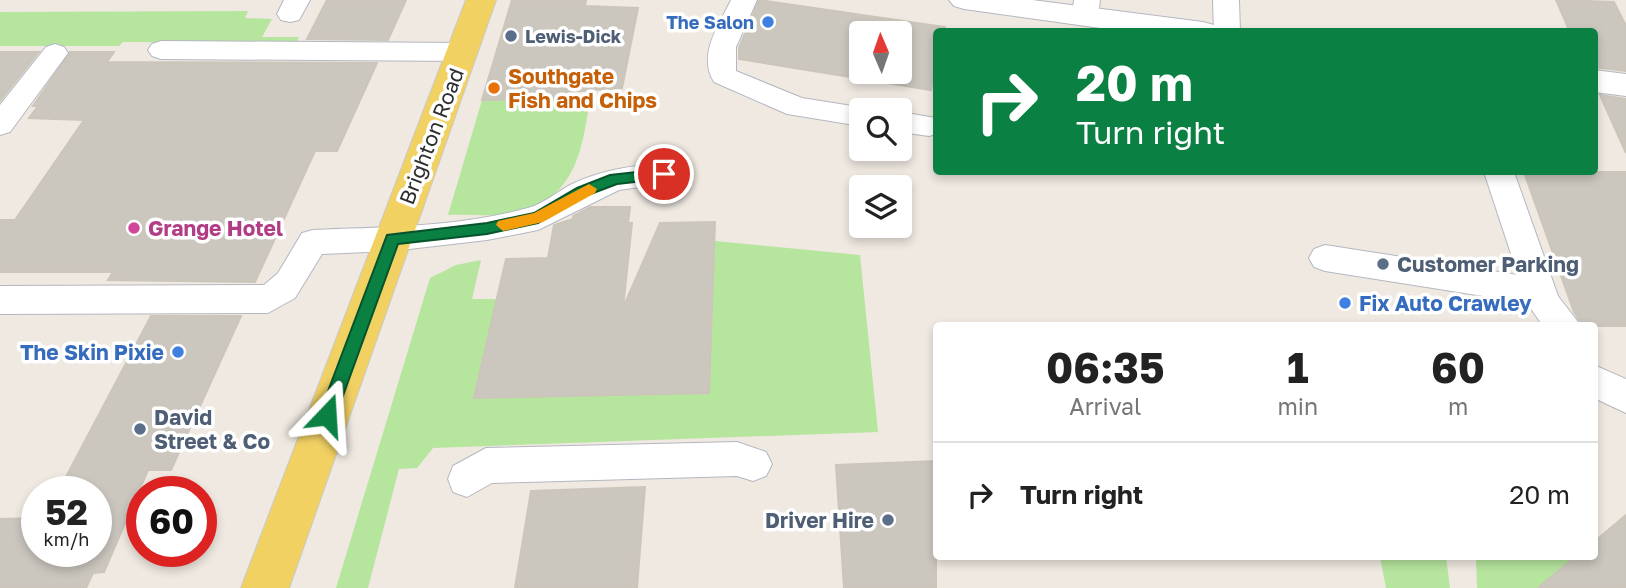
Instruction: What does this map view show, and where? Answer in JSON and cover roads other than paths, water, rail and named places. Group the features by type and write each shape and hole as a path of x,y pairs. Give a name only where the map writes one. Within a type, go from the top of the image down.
{"main road":[{"name":"Brighton Road","path":"265,588 481,0"}],"street":[{"path":"964,0 1086,8 1184,28"},
{"path":"1598,82 1626,85"}],"lane":[{"path":"744,0 720,54 719,65 724,76 797,107 849,114"},
{"path":"1226,0 1227,28"},
{"path":"161,50 463,52"},
{"path":"0,124 55,53"},
{"path":"912,124 929,127"},
{"path":"0,300 268,299 281,295 289,284 302,254 313,242 392,239 487,228 538,218 583,192 615,179 664,174"},
{"path":"1500,175 1544,303 1561,322"},
{"path":"1325,258 1540,292"},
{"path":"1598,382 1626,397"},
{"path":"467,479 486,466 737,459 753,464"}],"place":[{"name":"The Salon","path":"768,22"},
{"name":"Lewis-Dick","path":"511,36"},
{"name":"Southgate Fish and Chips","path":"494,88"},
{"name":"Grange Hotel","path":"134,228"},
{"name":"Customer Parking","path":"1383,264"},
{"name":"Fix Auto Crawley","path":"1345,303"},
{"name":"The Skin Pixie","path":"178,352"},
{"name":"David Street & Co","path":"140,429"},
{"name":"Driver Hire","path":"888,520"}]}
